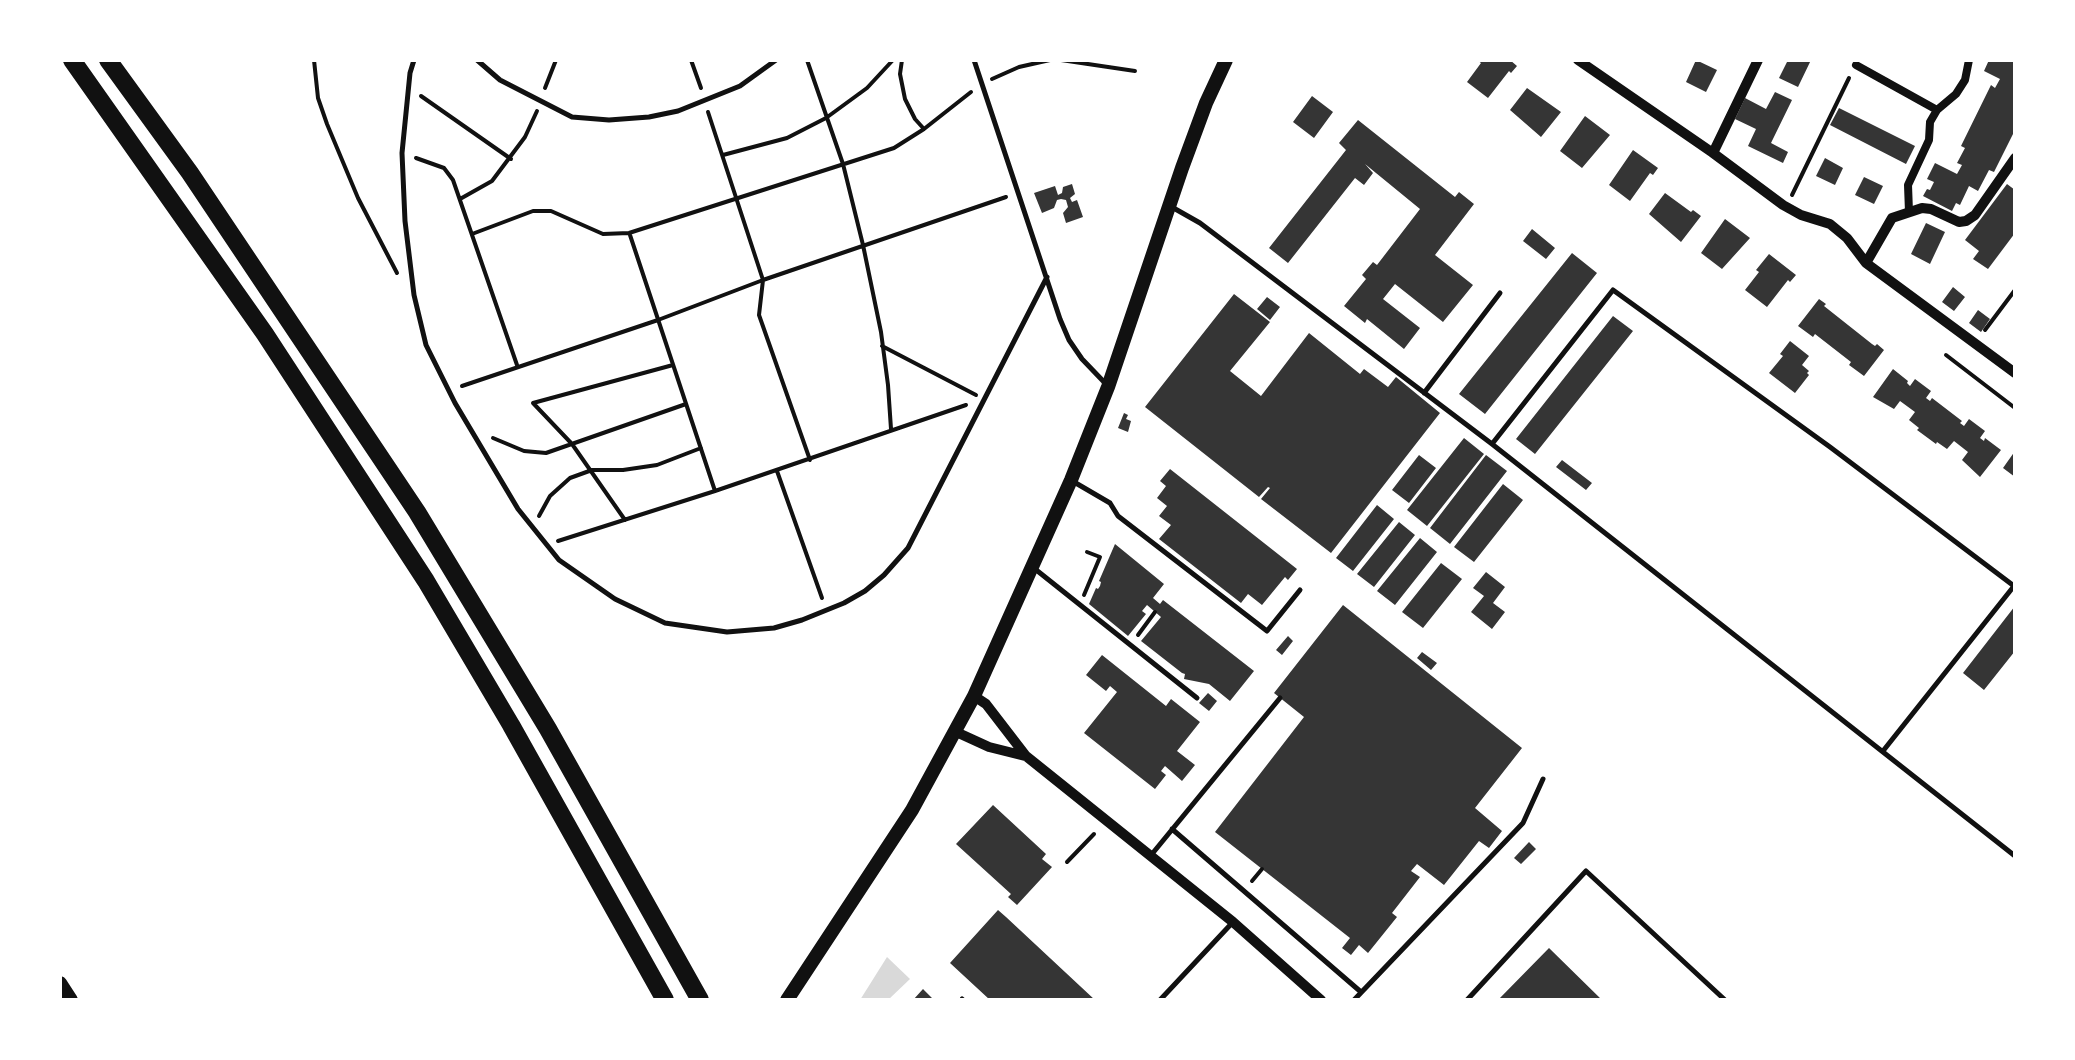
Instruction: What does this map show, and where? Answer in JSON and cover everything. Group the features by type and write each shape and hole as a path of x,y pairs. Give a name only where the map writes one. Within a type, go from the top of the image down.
{"highway":[{"path":"72,60 265,334 426,581 664,1000"},
{"path":"108,60 190,174 417,512 548,729 700,1000"}],"street":[{"path":"787,1000 912,810 974,696 1071,480 1108,387 1169,205 1226,60"},
{"path":"1578,60 1783,205 1830,224 1866,263 2015,373"},
{"path":"1714,153 1758,60"},
{"path":"1909,212 1908,185 1929,140 1930,122 1965,80 1969,60"},
{"path":"1856,65 1937,110"},
{"path":"1866,263 1892,218 1931,208 1958,222 1975,215 2015,158"},
{"path":"974,696 993,712 1026,756 1232,922 1321,1000"},
{"path":"954,731 990,748 1026,756"},
{"path":"60,983 71,1000"}],"lane":[{"path":"414,60 402,152 414,295 426,345 518,509 559,560 615,599 665,623 726,632 774,628 827,611 865,591 884,575 908,548 1048,277"},
{"path":"477,60 500,80 572,117 609,120 678,111 740,86 776,60"},
{"path":"974,60 1069,340 1108,387"},
{"path":"1169,205 1200,222 1492,444 2015,856"},
{"path":"1492,444 1613,290 2014,586 1882,750"},
{"path":"1424,393 1500,292"},
{"path":"1071,480 1110,503 1118,516 1267,630 1300,590"},
{"path":"1032,567 1198,698"},
{"path":"1150,856 1280,698"},
{"path":"1354,1000 1524,823 1543,779"},
{"path":"1172,829 1361,992"},
{"path":"1467,1000 1586,871 1725,1000"},
{"path":"1160,1000 1232,922"}],"path":[{"path":"314,60 318,98 327,124 358,198 401,282"},
{"path":"460,199 492,181 511,159 525,137 556,60"},
{"path":"691,60 762,280 759,315 810,460"},
{"path":"808,60 843,164 863,246 882,346 891,431"},
{"path":"723,155 787,138 826,118 867,88 892,60"},
{"path":"902,60 904,100 924,130"},
{"path":"472,234 534,211 551,211 604,234 629,233 894,148 924,130 982,83 1018,67 1050,60"},
{"path":"1061,60 1135,72"},
{"path":"1783,205 1794,192 1856,65"},
{"path":"409,87 511,159"},
{"path":"402,152 444,168 453,180 518,367"},
{"path":"449,390 1020,193"},
{"path":"629,233 715,491"},
{"path":"1981,336 2015,290"},
{"path":"882,346 985,399"},
{"path":"1946,355 2015,408"},
{"path":"625,520 572,444 533,404 674,365"},
{"path":"547,545 985,399"},
{"path":"470,429 524,451 546,453 686,404"},
{"path":"532,527 550,496 570,478 592,470 656,465 701,448"},
{"path":"776,471 827,611"},
{"path":"1082,602 1100,557 1087,552"},
{"path":"1132,641 1155,612"},
{"path":"1067,862 1094,834"}],"shaded area":[{"path":"887,957 910,979 888,1000 860,1000"}],"building":[{"path":"1477,60 1510,60 1517,66 1488,98 1467,82 1481,63"},
{"path":"1696,60 1717,70 1706,92 1686,82"},
{"path":"1788,60 1811,60 1798,87 1779,78"},
{"path":"1989,60 2015,60 2015,130 1994,172 1989,170 1978,191 1969,186 1960,205 1956,203 1952,211 1923,196 1934,182 1927,179 1935,163 1957,174 1962,165 1957,163 1965,148 1961,146 1991,85 1995,88 2000,79 1984,71"},
{"path":"1527,88 1561,112 1541,137 1510,110"},
{"path":"1775,92 1792,100 1771,143 1788,152 1783,163 1748,146 1756,129 1735,119 1745,98 1766,109"},
{"path":"1312,96 1333,112 1314,138 1293,122"},
{"path":"1839,108 1915,146 1906,164 1830,125"},
{"path":"1585,116 1610,135 1582,168 1560,151"},
{"path":"1358,120 1455,197 1459,192 1474,204 1435,255 1473,285 1443,322 1395,284 1383,299 1420,328 1404,349 1344,306 1366,279 1362,275 1373,262 1377,265 1420,209 1365,164 1373,173 1364,185 1355,178 1288,263 1269,248 1346,150 1339,143"},
{"path":"1633,150 1658,168 1630,201 1609,185"},
{"path":"1825,158 1843,168 1835,185 1816,176"},
{"path":"1864,177 1883,186 1874,204 1855,195"},
{"path":"1072,184 1075,194 1070,198 1072,202 1077,200 1083,217 1066,223 1063,213 1068,207 1066,200 1061,199 1054,208 1042,213 1034,193 1055,186 1058,195 1063,187"},
{"path":"2007,184 2015,190 2015,233 1988,269 1973,259 1979,251 1965,240"},
{"path":"1665,193 1701,216 1681,242 1649,214"},
{"path":"1725,219 1750,238 1722,269 1701,253"},
{"path":"1926,223 1945,232 1930,264 1911,254"},
{"path":"1532,229 1555,248 1546,259 1523,241"},
{"path":"1572,253 1597,273 1485,414 1459,394"},
{"path":"1769,254 1796,275 1767,307 1745,290"},
{"path":"1953,287 1965,297 1954,311 1942,302"},
{"path":"1234,294 1270,322 1230,371 1261,396 1309,333 1360,374 1364,369 1388,387 1396,377 1440,413 1331,553 1261,499 1270,488 1259,497 1145,407"},
{"path":"1267,297 1280,307 1270,320 1257,309"},
{"path":"1819,299 1884,350 1864,376 1815,334 1813,337 1798,326"},
{"path":"1978,310 1990,319 1981,332 1969,323"},
{"path":"1613,316 1633,331 1535,454 1516,439"},
{"path":"1790,341 1809,356 1802,365 1809,375 1795,393 1769,373"},
{"path":"1893,369 1910,386 1915,379 1931,391 1926,398 1932,398 1964,426 1969,419 1985,431 1980,438 2001,450 1980,477 1962,460 1968,452 1954,441 1947,449 1936,444 1909,420 1915,412 1900,401 1894,409 1873,397"},
{"path":"1124,413 1131,421 1128,432 1118,428"},
{"path":"1464,438 1484,454 1427,526 1407,510"},
{"path":"2015,451 2015,477 2003,468"},
{"path":"1419,455 1436,468 1409,503 1392,490"},
{"path":"1486,455 1507,471 1450,544 1430,528"},
{"path":"1562,460 1592,483 1586,490 1556,467"},
{"path":"1170,469 1297,569 1288,580 1285,577 1262,605 1248,594 1241,603 1159,539 1171,525 1159,516 1167,506 1157,498 1166,486 1160,481"},
{"path":"1503,484 1523,500 1474,562 1454,547"},
{"path":"1377,505 1394,519 1353,571 1336,558"},
{"path":"1399,522 1415,535 1374,587 1357,574"},
{"path":"1420,538 1437,552 1395,605 1377,591"},
{"path":"1115,544 1164,584 1153,598 1160,604 1163,600 1254,671 1230,701 1209,684 1184,679 1185,674 1141,641 1161,617 1147,605 1142,611 1146,614 1128,636 1089,604"},
{"path":"1441,563 1462,579 1423,628 1402,612"},
{"path":"1486,572 1505,587 1493,603 1505,612 1492,629 1471,612 1484,596 1473,588"},
{"path":"1343,605 1522,748 1475,808 1502,831 1489,848 1479,841 1444,885 1417,864 1411,871 1420,877 1392,913 1397,917 1368,953 1359,945 1351,955 1342,948 1350,938 1215,832 1304,717 1274,693"},
{"path":"2015,606 2015,651 1984,690 1963,673"},
{"path":"1288,636 1293,641 1282,655 1276,650"},
{"path":"1422,652 1437,663 1431,670 1417,658"},
{"path":"1102,655 1166,706 1171,699 1200,722 1177,751 1195,765 1182,781 1165,766 1161,771 1166,775 1155,789 1084,733 1117,692 1110,686 1106,691 1086,675"},
{"path":"1208,693 1217,701 1209,711 1199,703"},
{"path":"993,805 1046,854 1042,859 1052,867 1017,905 1008,897 1011,894 956,844"},
{"path":"1529,842 1536,849 1521,864 1514,858"},
{"path":"998,910 1095,1000 990,1000 950,963"},
{"path":"1549,948 1602,1000 1498,1000"},
{"path":"923,989 934,1000 913,1000"}]}
